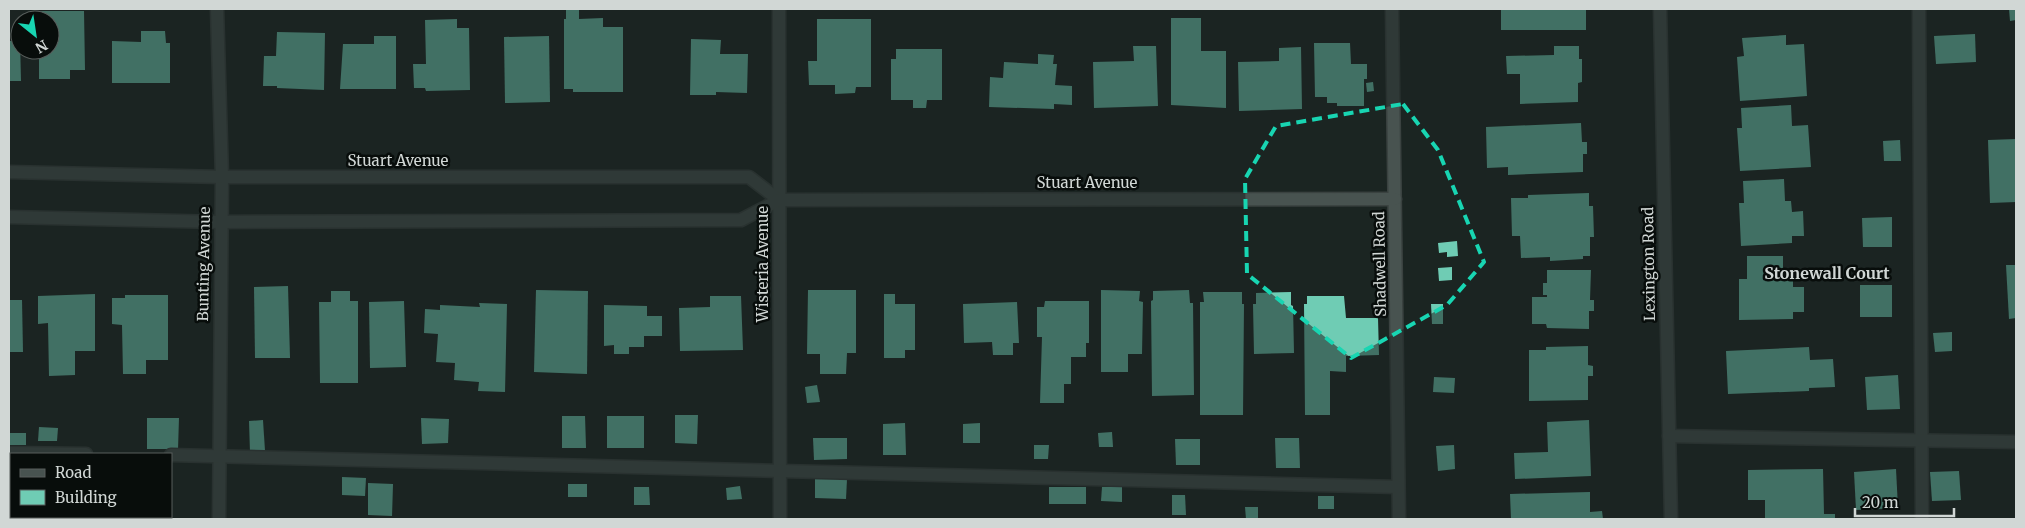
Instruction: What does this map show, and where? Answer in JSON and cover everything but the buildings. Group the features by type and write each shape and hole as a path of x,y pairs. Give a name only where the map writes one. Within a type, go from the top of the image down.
{"street":[{"name":"Bunting Avenue","path":"217,9 222,177 220,222 219,519"},
{"name":"Wisteria Avenue","path":"779,9 780,519"},
{"name":"Shadwell Road","path":"1392,9 1398,519"},
{"name":"Lexington Road","path":"1660,9 1671,519"},
{"path":"1919,9 1922,519"},
{"name":"Stuart Avenue","path":"9,172 222,177 749,177 779,200"},
{"name":"Stuart Avenue","path":"9,217 220,222 741,220 779,200 1395,199"},
{"path":"1668,436 2016,442"},
{"path":"172,456 1398,487"}],"highlighted area":[{"path":"1403,104 1438,150 1484,262 1447,305 1351,358 1247,274 1245,179 1276,126"}],"district":[{"name":"Stonewall Court","path":"1827,273"}]}
